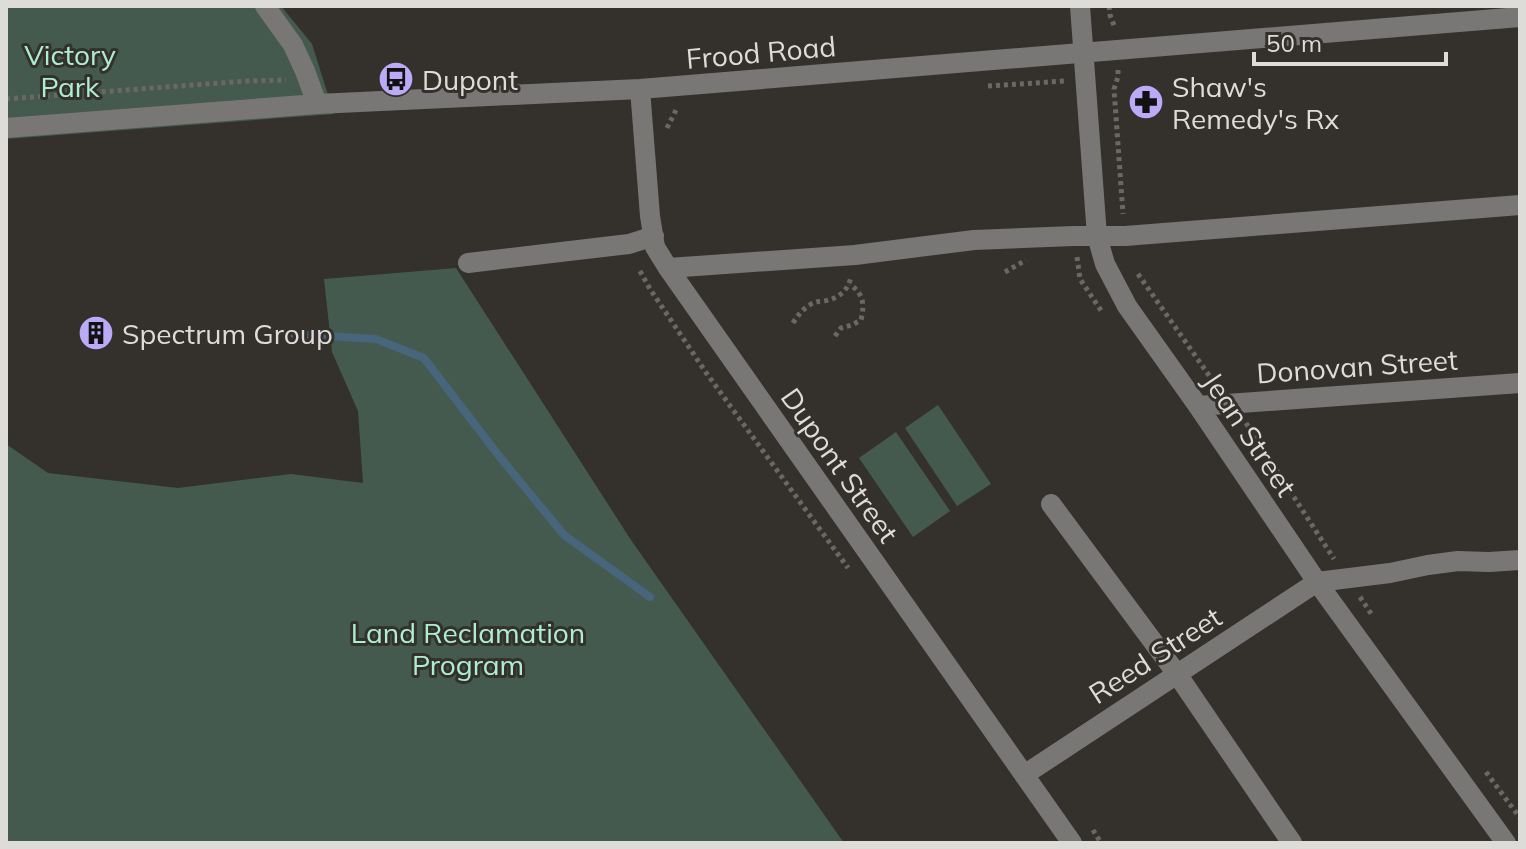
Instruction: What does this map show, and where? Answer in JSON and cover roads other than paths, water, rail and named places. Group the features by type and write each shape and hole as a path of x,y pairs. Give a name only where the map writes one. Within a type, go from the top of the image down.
{"street":[{"path":"265,6 293,45 317,104"},
{"name":"Jean Street","path":"1080,6 1097,236 1105,264 1127,306 1317,582 1506,843"},
{"name":"Frood Road","path":"6,128 317,104 640,89 1520,17"},
{"name":"Dupont Street","path":"640,89 655,247 1072,843"},
{"path":"668,268 855,255 974,240 1125,236 1520,205"},
{"path":"468,263 629,244 654,236"},
{"name":"Donovan Street","path":"1198,406 1520,383"},
{"path":"1051,504 1177,674 1292,843"},
{"path":"1317,582 1458,561 1520,560"},
{"name":"Reed Street","path":"1024,775 1317,582"}],"waterway":[{"path":"294,334 376,339 424,358 564,535 650,597"}],"place":[{"name":"Dupont","path":"396,79"},
{"name":"Shaw's Remedy's Rx","path":"1146,102"},
{"name":"Spectrum Group","path":"96,333"}],"park label":[{"name":"Victory Park","path":"70,70"},
{"name":"Land Reclamation Program","path":"468,648"}]}
